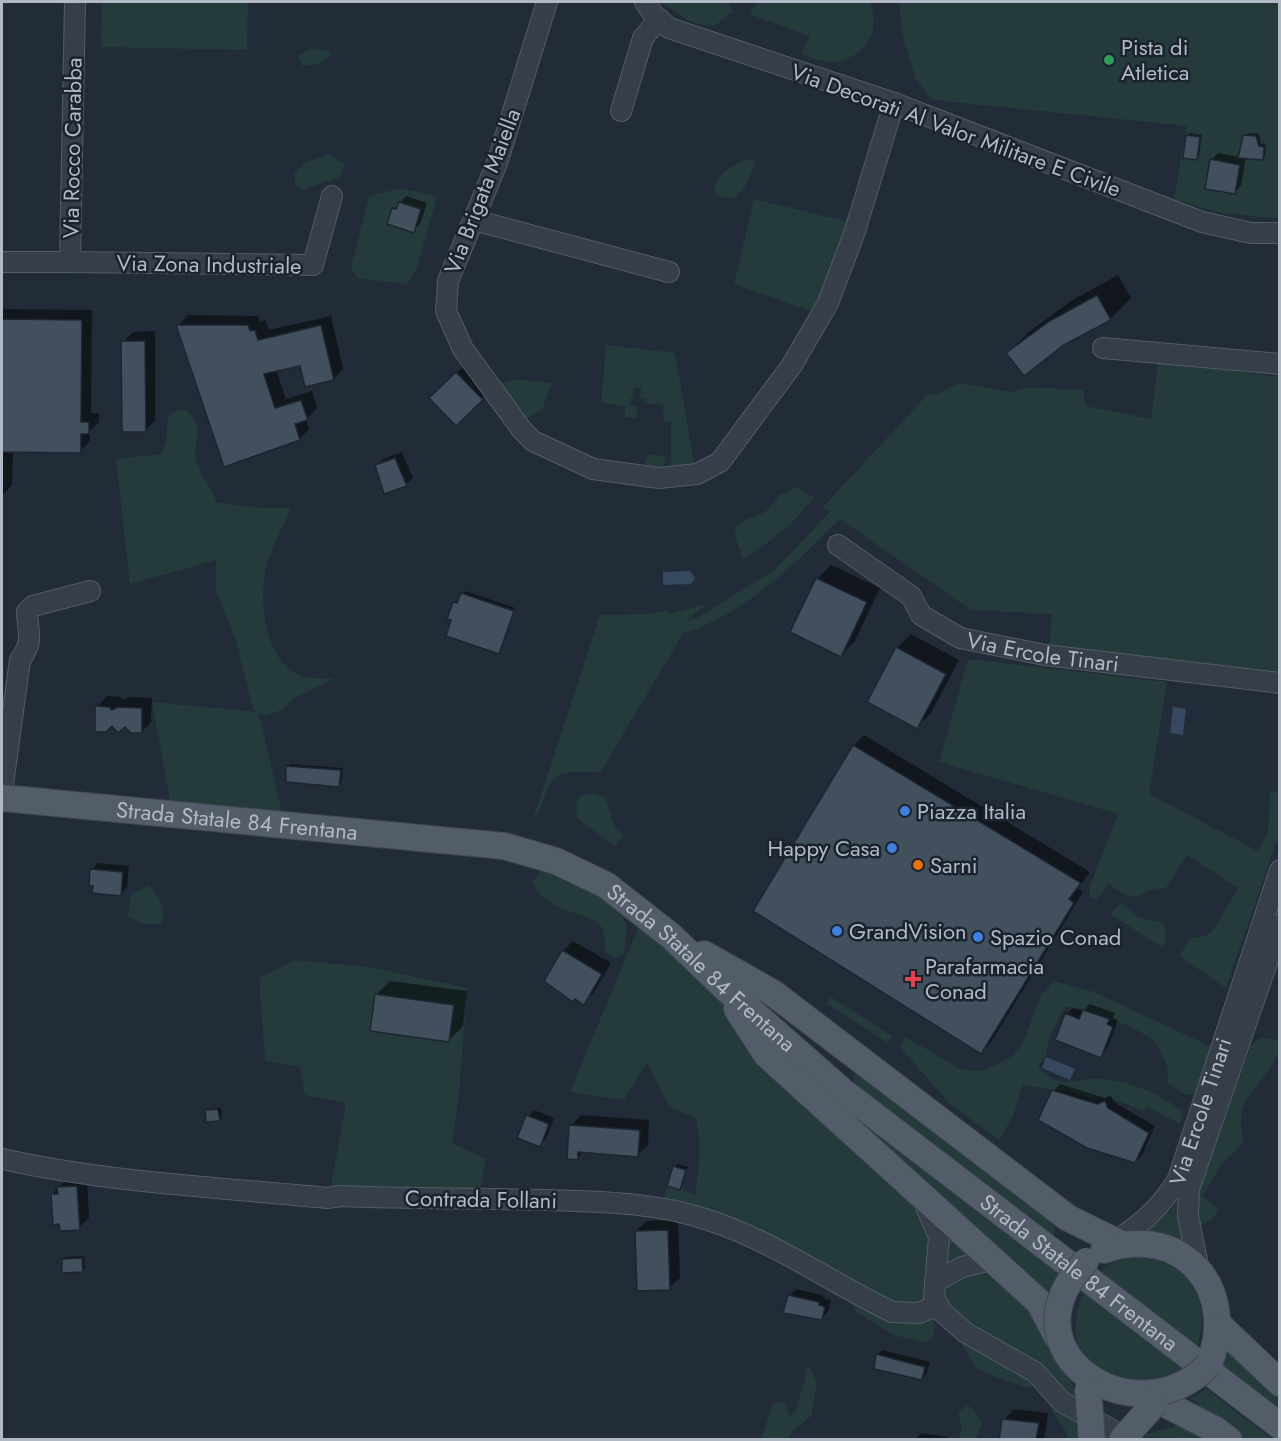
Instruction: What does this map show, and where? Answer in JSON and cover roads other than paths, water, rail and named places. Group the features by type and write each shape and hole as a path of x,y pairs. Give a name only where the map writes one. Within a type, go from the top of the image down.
{"main road":[{"name":"Strada Statale 84 Frentana","path":"2,798 504,846 556,861 606,885 671,936 723,986 841,1090 1280,1426"},
{"path":"671,936 773,993 1068,1218 1105,1250"},
{"path":"723,986 766,1054 1039,1302 1058,1338"},
{"name":"Via Ercole Tinari","path":"1142,1243 1164,1247 1183,1256 1199,1270 1211,1287 1217,1305 1219,1325 1217,1345 1209,1364 1189,1388 1158,1403 1123,1404 1105,1398 1088,1388 1069,1366 1058,1338 1057,1321 1062,1296 1074,1274 1105,1250 1142,1243"},
{"path":"1219,1325 1280,1383"},
{"path":"1088,1388 1092,1440"},
{"path":"1122,1440 1158,1403 1223,1435"}],"street":[{"name":"Via Rocco Carabba","path":"2,262 70,262 75,2"},
{"name":"Via Brigata Maiella","path":"547,2 497,163 448,281 447,311 463,349 533,441 593,469 659,478 697,474 720,462 792,365 828,303 854,234 894,103"},
{"name":"Via Decorati Al Valor Militare E Civile","path":"645,2 669,28 894,103 1202,222 1251,232 1280,233"},
{"path":"621,111 643,38 659,19"},
{"name":"Via Zona Industriale","path":"70,262 314,265 332,196"},
{"path":"474,220 669,273"},
{"path":"1103,348 1280,364"},
{"name":"Via Ercole Tinari","path":"838,545 911,596 921,615 960,638 1046,655 1280,683"},
{"path":"2,792 20,660 31,640 27,612 33,606 90,591"},
{"name":"Via Ercole Tinari","path":"1105,1250 1146,1221 1164,1203 1178,1179 1280,870"},
{"name":"Via Ercole Tinari","path":"1199,1270 1188,1216 1189,1189 1280,925"},
{"name":"Contrada Follani","path":"2,1159 45,1168 218,1191 327,1198 341,1196 617,1202 653,1207 702,1218 736,1229 892,1312 919,1313 938,1305"},
{"path":"921,1194 939,1237 934,1298 938,1305 966,1333 1035,1372 1062,1402 1131,1440"},
{"path":"935,1282 962,1267 992,1260"}],"water":[{"path":"690,571 695,578 691,584 663,585 663,572"},
{"path":"1173,707 1186,709 1183,735 1170,733"},
{"path":"1046,1057 1075,1069 1070,1080 1042,1068"}],"place":[{"name":"Pista di Atletica","path":"1109,60"},
{"name":"Piazza Italia","path":"905,811"},
{"name":"Happy Casa","path":"892,848"},
{"name":"Sarni","path":"918,865"},
{"name":"GrandVision","path":"837,931"},
{"name":"Spazio Conad","path":"978,937"},
{"name":"Parafarmacia Conad","path":"913,979"}]}
